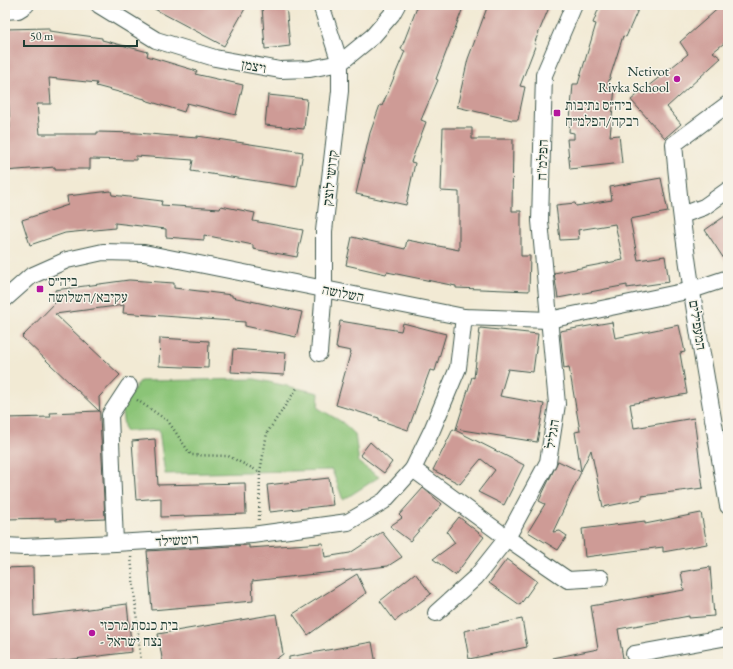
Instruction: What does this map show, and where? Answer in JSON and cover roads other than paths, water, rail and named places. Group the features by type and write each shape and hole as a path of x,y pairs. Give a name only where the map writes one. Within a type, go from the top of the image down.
{"street":[{"path":"5,12 18,10 26,5"},
{"name":"ויצמן","path":"100,5 156,40 214,58 280,70 310,69 340,63 373,36 392,14 396,5"},
{"name":"קדושי לוצק","path":"319,353 324,289 324,231 340,91 340,63 321,5"},
{"name":"הפלמ\"ח","path":"549,320 540,221 544,75 574,5"},
{"name":"המעפילים","path":"728,104 674,144 677,183 692,290 728,506"},
{"path":"682,215 704,207 728,190"},
{"name":"השלושה","path":"5,299 31,276 67,260 103,252 144,253 464,317 549,320 692,290 728,278"},
{"path":"464,317 458,368 414,469 507,538 568,580 600,578"},
{"name":"הגליל","path":"436,613 476,577 507,538 548,462 557,404 549,320"},
{"path":"122,543 110,415 127,389"},
{"name":"רוטשילד","path":"5,546 24,547 122,543 259,534 348,522 384,501 414,469"},
{"path":"634,654 728,637"}],"place":[{"name":"Netivot Rivka School","path":"677,79"},
{"name":"ביה״ס נתיבות רבקה/הפלמ״ח","path":"557,113"},
{"name":"ביה״ס עקיבא/השלושה","path":"40,289"},
{"name":"בית כנסת מרכזי - נצח ישראל","path":"92,633"}]}
